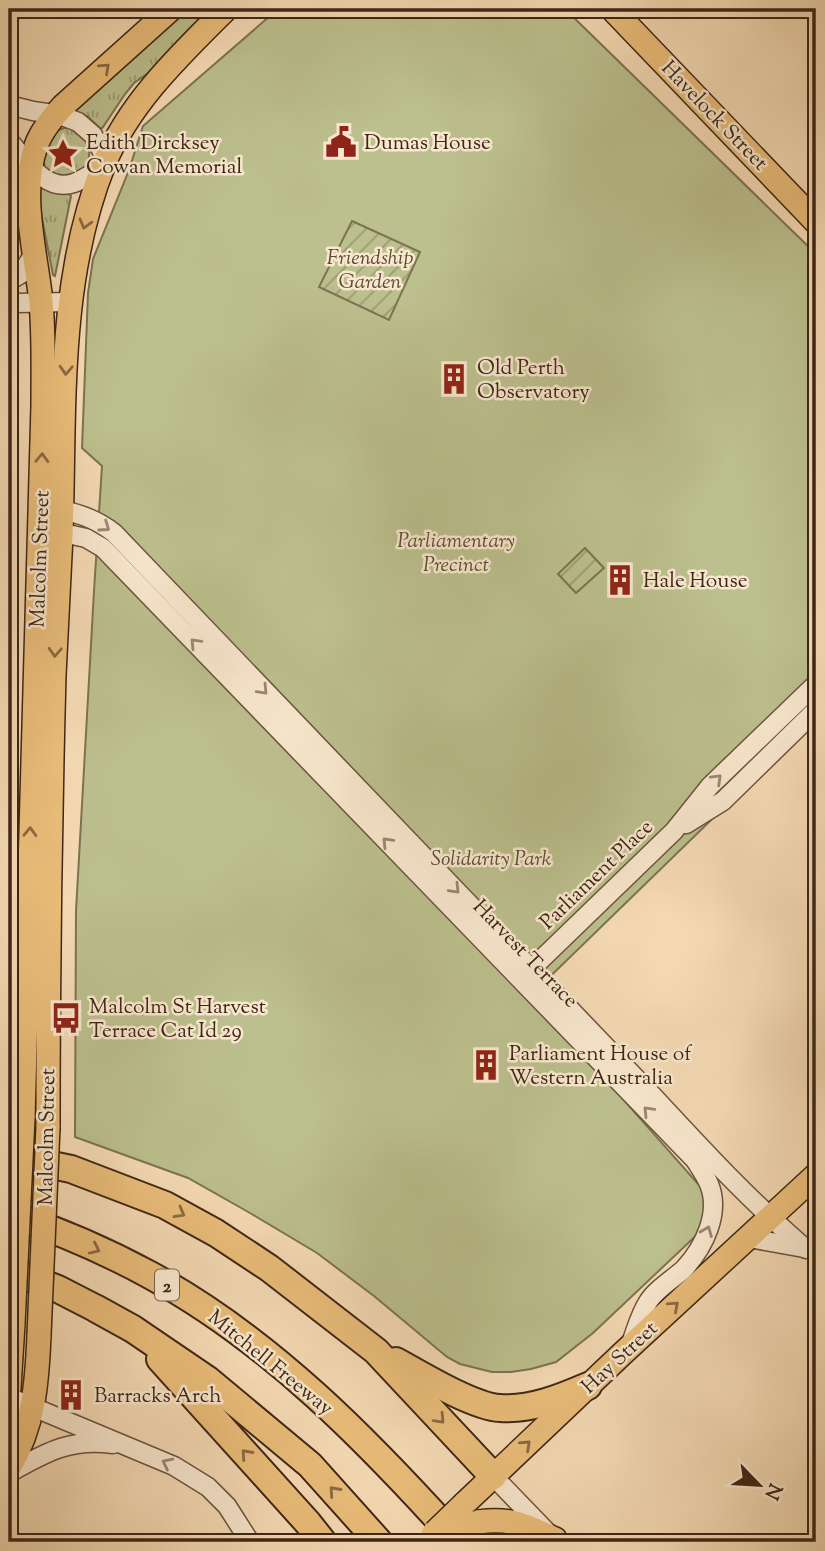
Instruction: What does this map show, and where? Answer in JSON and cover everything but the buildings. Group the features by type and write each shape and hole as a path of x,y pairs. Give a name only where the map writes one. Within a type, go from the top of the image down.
{"highway":[{"path":"9,1156 71,1169 165,1205 216,1233 314,1301 376,1351 494,1476"},
{"name":"Mitchell Freeway","path":"9,1213 72,1238 150,1275 223,1321 339,1416 459,1542"},
{"path":"9,1270 58,1289 133,1329 208,1380 310,1465 379,1542"},
{"path":"133,1329 308,1522 323,1542"},
{"path":"376,1351 441,1386 474,1401 498,1408 544,1403 588,1386"}],"main road":[{"name":"Malcolm Street","path":"9,1468 26,1433 33,1406 39,1335 48,1127 54,672 51,519 41,303 29,180 36,145 55,114 171,9"},
{"name":"Malcolm Street","path":"9,1388 51,519 64,402 69,302 79,243 91,199 120,132 149,89 226,9"},
{"name":"Havelock Street","path":"612,9 816,222"},
{"name":"Hay Street","path":"471,1513 494,1476 816,1175"},
{"path":"429,1538 471,1513 514,1522 556,1541"}],"street":[{"path":"9,104 69,117 93,135 105,163 75,183 57,184 48,181 31,166 9,141"},
{"path":"9,281 21,274 35,253"},
{"path":"9,301 69,302"},
{"name":"Harvest Terrace","path":"51,519 93,519 114,533 526,974 695,1160 710,1185 712,1216 705,1238 684,1268 648,1302 630,1346"},
{"name":"Parliament Place","path":"526,974 674,831 710,786 816,684"},
{"name":"Parliament Place","path":"674,831 723,801 816,710"},
{"name":"Harvest Terrace","path":"526,974 771,1218 811,1252"},
{"name":"Harvest Terrace","path":"749,1238 811,1252"},
{"path":"9,1397 174,1466 208,1487 227,1506 250,1542"},
{"path":"9,1473 62,1447 101,1442 130,1446"},
{"path":"494,1476 556,1541"}],"green space":[{"path":"186,9 213,9 154,69 134,83 101,129 87,116 75,111 76,105"},
{"name":"Parliamentary Precinct","path":"278,9 565,9 816,254 816,718 531,995 707,1194 702,1230 593,1333 556,1362 531,1369 492,1372 460,1364 447,1357 317,1253 250,1213 188,1178 75,1137 76,911 102,466 82,448 88,293 93,259 129,170 143,126"},
{"path":"72,127 83,135 89,153 86,165 81,171 65,179 49,173 44,158 53,135 59,130"},
{"path":"40,184 71,196 55,276 40,208"},
{"name":"Friendship Garden","path":"352,221 420,252 389,320 319,287"},
{"path":"585,548 604,568 576,593 558,574"}],"place":[{"name":"Dumas House","path":"341,142"},
{"name":"Edith Dircksey Cowan Memorial","path":"63,154"},
{"name":"Old Perth Observatory","path":"454,379"},
{"name":"Hale House","path":"620,580"},
{"name":"Malcolm St Harvest Terrace Cat Id 29","path":"66,1018"},
{"name":"Parliament House of Western Australia","path":"486,1065"},
{"name":"Barracks Arch","path":"71,1395"}],"park label":[{"name":"Solidarity Park","path":"491,858"}]}
